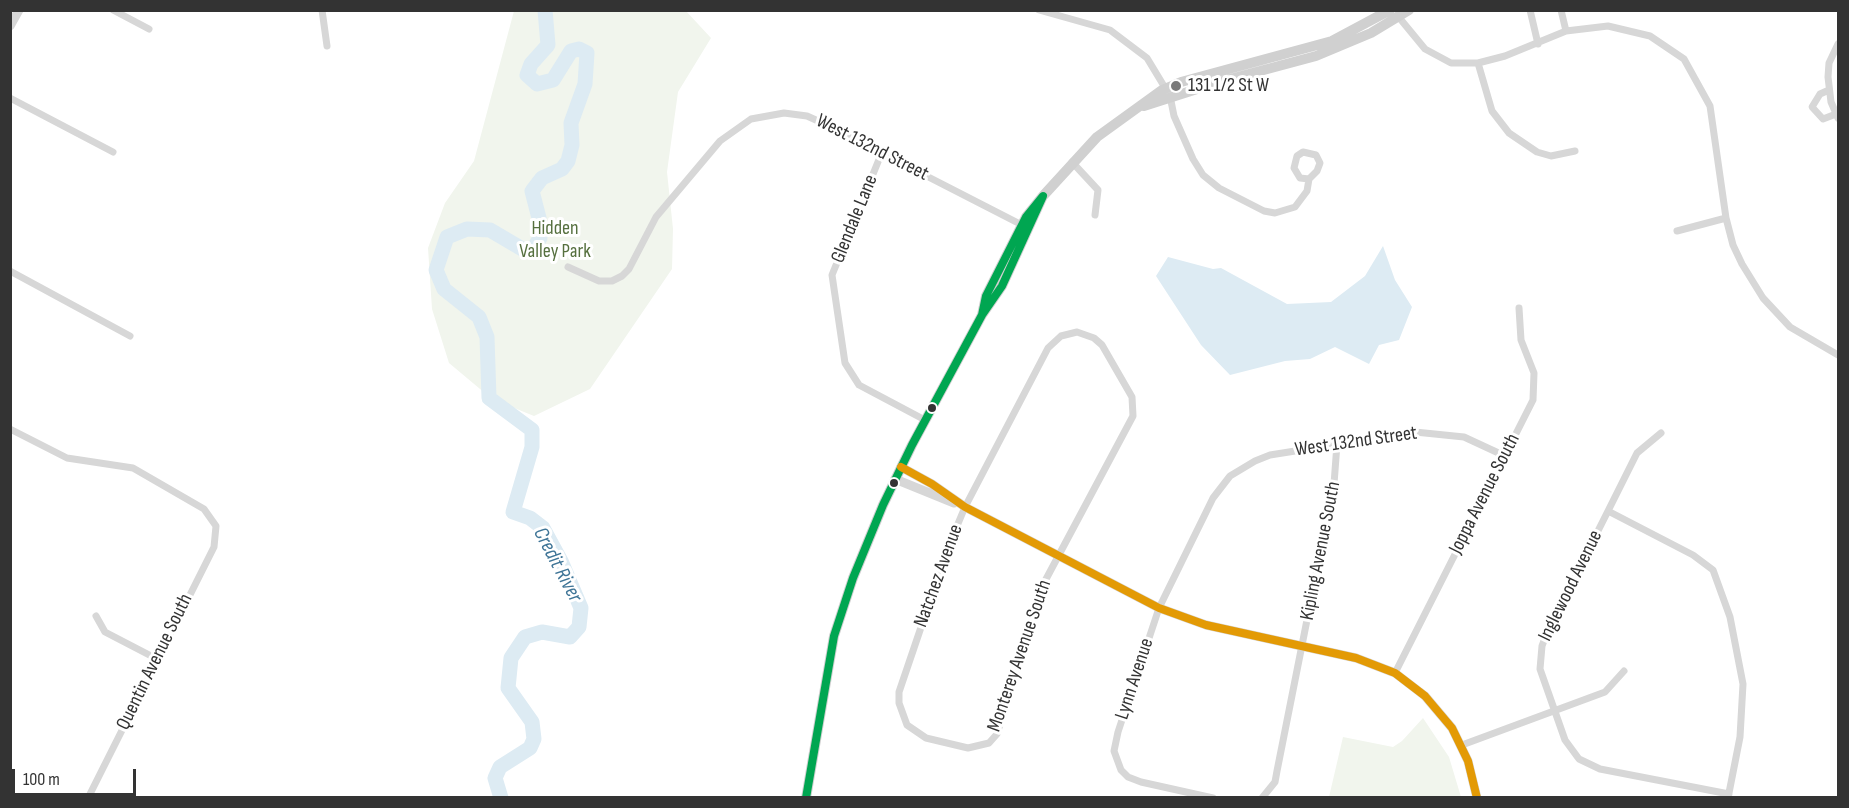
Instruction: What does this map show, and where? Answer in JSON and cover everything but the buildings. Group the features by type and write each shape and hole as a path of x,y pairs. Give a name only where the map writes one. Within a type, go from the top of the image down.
{"main road":[{"path":"806,798 834,636 857,567 901,467 982,315 1002,286 1025,227 1043,196 1097,137 1141,106 1168,93 1316,56 1394,13 1409,10"}],"street":[{"path":"10,26 18,10"},
{"path":"113,10 149,29"},
{"path":"322,10 327,46"},
{"path":"1039,10 1110,30 1147,58 1168,93 1174,116 1193,159 1203,175 1219,188 1264,211 1275,213 1296,207 1307,191 1309,179"},
{"path":"1530,10 1538,44"},
{"path":"1561,10 1566,31"},
{"path":"1394,13 1425,49 1451,63 1478,63 1538,44 1566,31 1608,26 1650,36 1683,59 1710,106 1726,218 1733,245 1742,264 1763,298 1790,327 1839,355"},
{"path":"1828,90 1820,94 1812,107 1823,119 1837,116 1828,90 1829,63 1839,44"},
{"path":"1478,63 1492,111 1509,133 1537,152 1551,156 1575,151"},
{"path":"10,98 113,152"},
{"name":"West 132nd Street","path":"568,267 599,281 622,276 629,269 656,217 677,189 720,141 751,119 784,113 807,116 882,152 1025,227"},
{"name":"Glendale Lane","path":"882,152 832,275 844,363 859,385 925,420"},
{"path":"1072,162 1098,190 1095,215"},
{"path":"1677,231 1726,218"},
{"path":"10,271 130,336"},
{"name":"Joppa Avenue South","path":"1395,673 1533,400 1534,373 1521,340 1520,308"},
{"name":"Natchez Avenue","path":"945,742 926,738 907,725 899,703 899,692 949,545 965,507 1053,342 1069,334 1086,334 1102,345 1116,368"},
{"name":"Monterey Avenue South","path":"945,742 968,748 979,747 989,743 997,734 1045,581 1133,416 1132,397 1116,368"},
{"name":"Quentin Avenue South","path":"10,429 68,458 121,464 133,468 204,509 216,526 214,547 88,798"},
{"name":"West 132nd Street","path":"1242,467 1270,455 1431,432 1464,437 1505,456"},
{"name":"Inglewood Avenue","path":"1661,434 1637,453 1542,646 1540,669 1565,740 1579,759 1587,764 1728,796"},
{"name":"Kipling Avenue South","path":"1263,797 1275,782 1335,484 1337,444"},
{"path":"901,467 932,484 965,507 1159,608 1206,625 1356,658 1395,673 1436,708 1462,745 1477,798"},
{"name":"Lynn Avenue","path":"1213,798 1141,783 1121,770 1116,761 1115,742 1159,608 1213,498 1230,476 1242,467"},
{"path":"896,479 927,494 965,507"},
{"path":"1608,511 1693,555 1713,570 1738,649 1743,684 1740,727 1728,796"},
{"path":"96,616 105,632 157,659"},
{"path":"1462,745 1605,692 1624,671"}],"green space":[{"name":"Hidden Valley Park","path":"514,11 686,11 711,38 678,92 667,172 673,229 672,269 590,389 534,416 492,399 449,363 432,309 428,248 445,203 474,161"},
{"path":"1423,718 1449,757 1461,797 1329,797 1343,737 1393,747 1402,741"}],"shaded area":[{"path":"1383,246 1395,280 1412,307 1399,340 1379,345 1369,364 1335,347 1310,359 1285,361 1230,375 1201,345 1156,276 1168,257 1213,269 1221,268 1287,304 1331,302 1365,276"}],"waterway":[{"name":"Credit River","path":"501,798 495,778 500,767 530,748 534,739 532,722 508,688 511,658 525,637 542,632 570,637 579,627 581,608 561,561 543,528 530,518 513,512 532,447 532,430 489,398 487,337 479,317 444,289 436,270 447,237 467,229 490,230 524,250 533,249 540,238 539,218 532,191 542,178 562,169 568,161 572,145 571,123 585,84 587,53 579,49 571,51 553,80 537,84 527,75 531,64 548,45 545,10"}],"transit line":[{"path":"806,798 834,636 853,578 883,505 912,445 982,315 1002,286 1043,196 1026,217 986,296 982,315"},
{"path":"901,467 932,484 965,507 1159,608 1206,625 1356,658 1395,673 1425,696 1452,728 1468,761 1477,798"}],"place":[{"name":"131 1/2 St W","path":"1176,86"}]}
